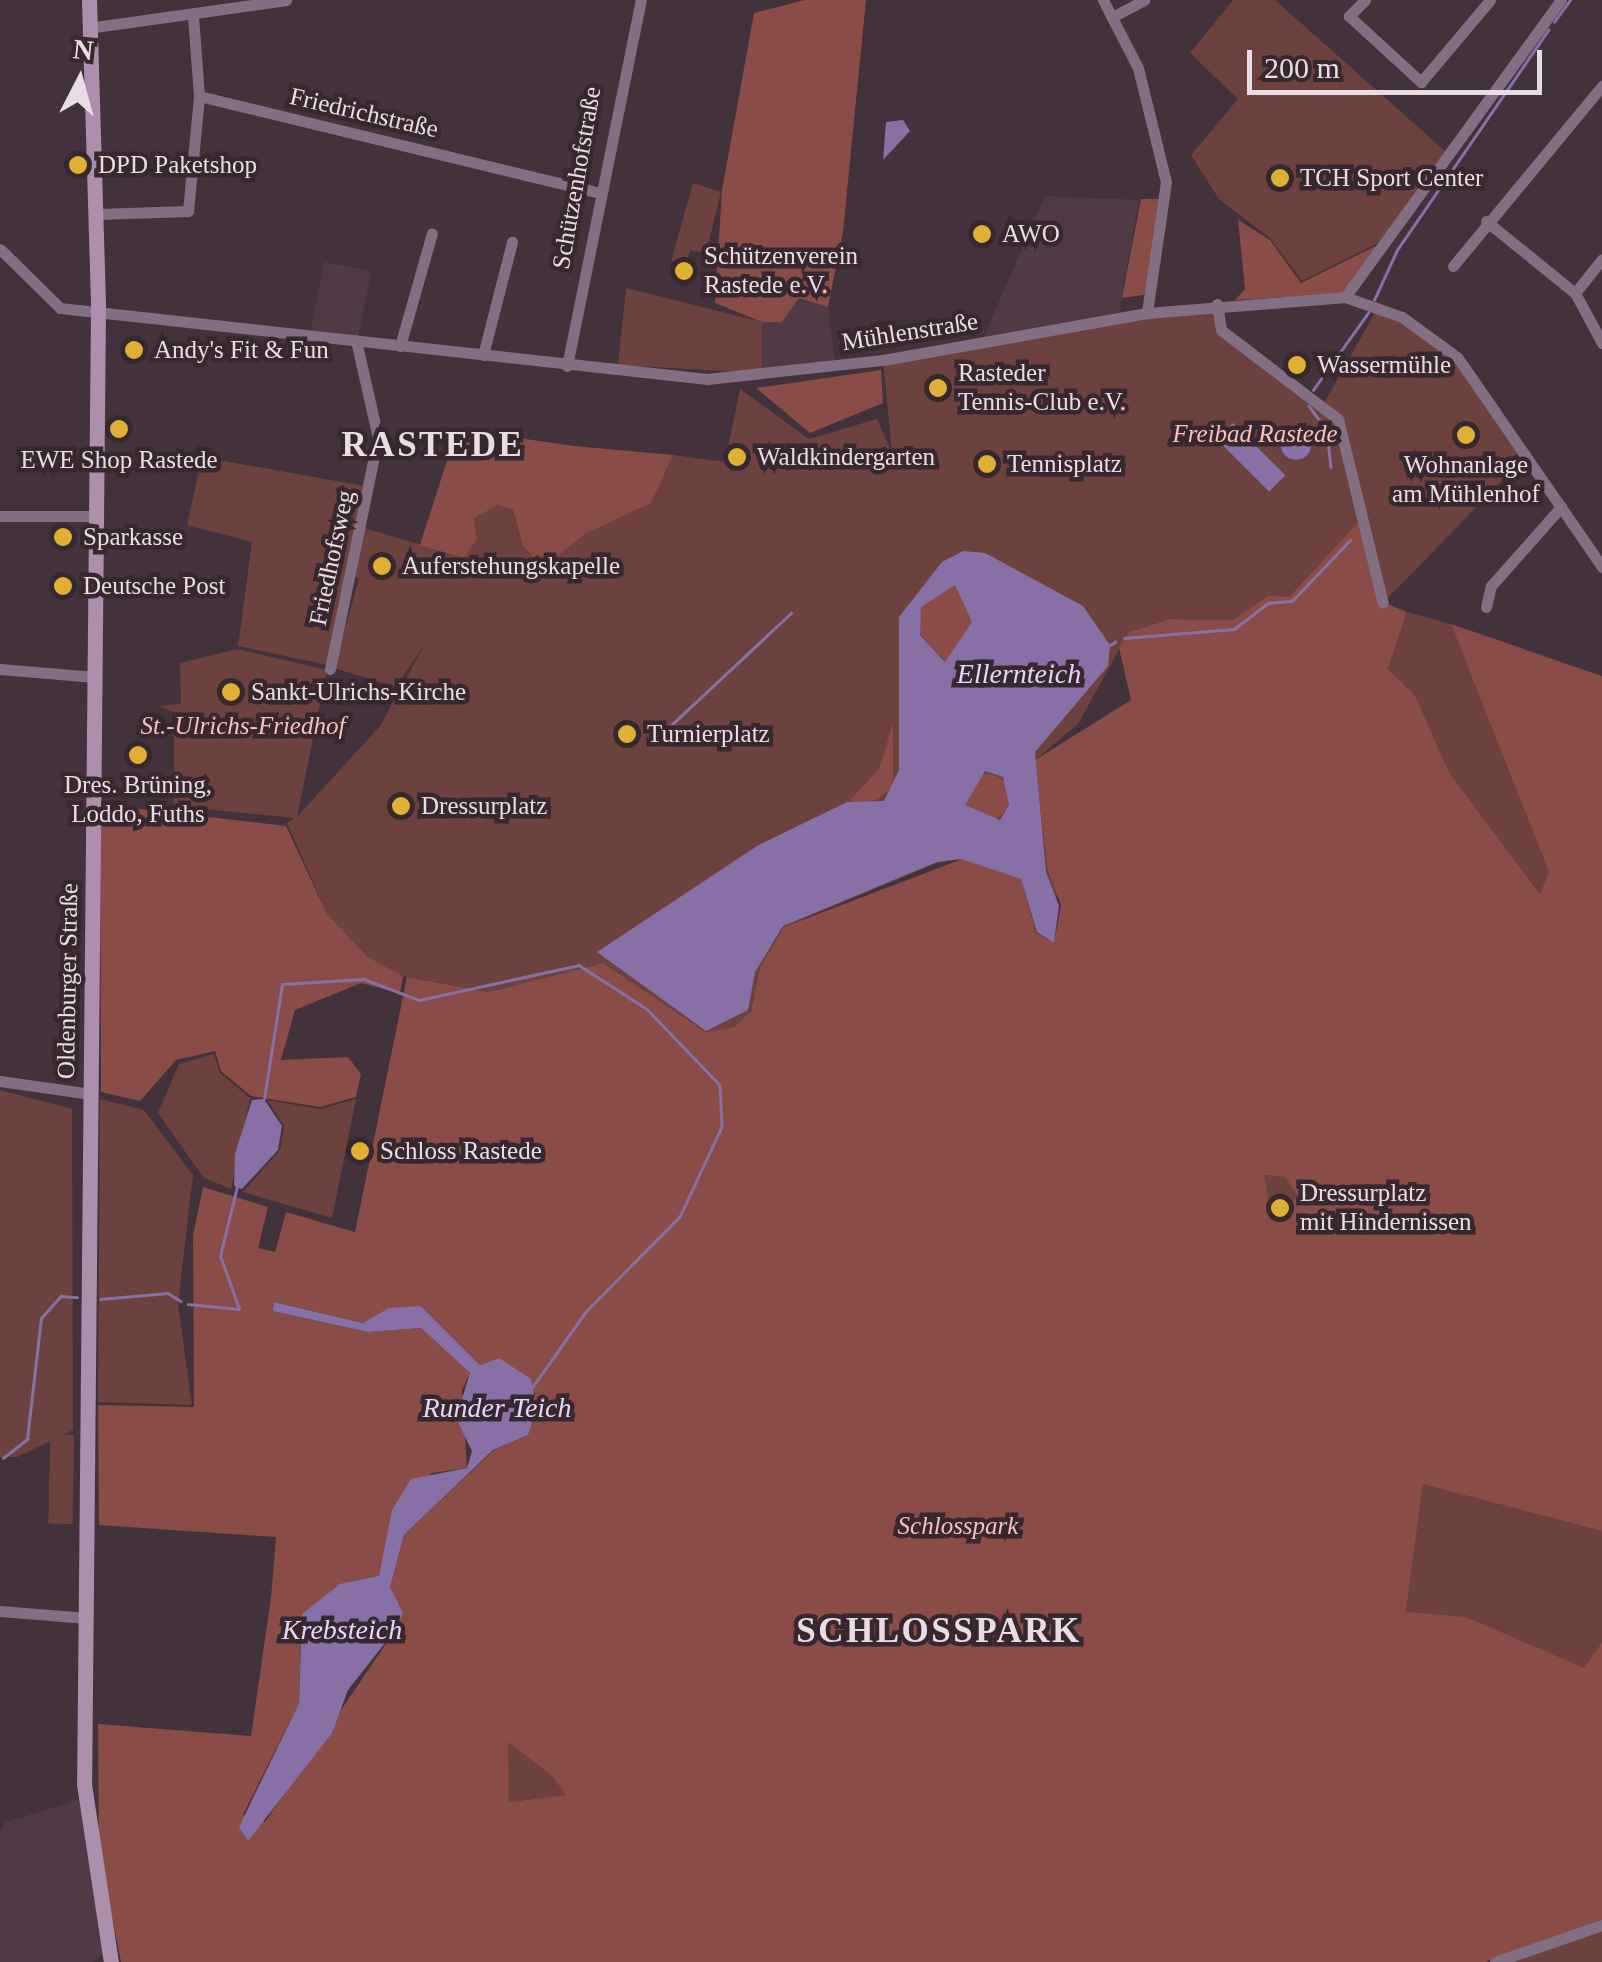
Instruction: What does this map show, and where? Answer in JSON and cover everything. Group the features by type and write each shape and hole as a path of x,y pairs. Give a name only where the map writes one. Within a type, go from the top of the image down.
{"street":[{"name":"Oldenburger Straße","path":"89,0 96,27 98,516 88,1842 111,1962"},
{"path":"96,27 286,0"},
{"name":"Schützenhofstraße","path":"567,366 597,192 640,0"},
{"path":"1104,0 1116,15 1166,182 1147,313"},
{"path":"1116,15 1144,0"},
{"path":"1365,0 1350,16 1421,82 1490,0"},
{"path":"1345,296 1561,0"},
{"path":"98,214 188,211 200,96 194,16"},
{"path":"1452,266 1598,88"},
{"name":"Friedrichstraße","path":"200,96 597,192"},
{"path":"1486,221 1575,293 1602,343"},
{"path":"400,346 432,233"},
{"path":"483,355 512,242"},
{"name":"Mühlenstraße","path":"0,249 51,305 567,366 749,380 1147,313 1345,296 1402,316 1458,358 1601,565"},
{"path":"1575,293 1602,259"},
{"path":"1217,304 1221,330 1338,419 1383,602"},
{"name":"Friedhofsweg","path":"330,669 378,438 356,340"},
{"path":"1486,606 1491,586 1561,507"},
{"path":"0,516 98,516"},
{"path":"0,669 95,677"},
{"path":"0,1080 91,1094"},
{"path":"0,1611 87,1618"},
{"path":"1496,1962 1602,1924"}],"shaded area":[{"path":"1045,196 1139,200 1118,318 981,343"},
{"path":"324,262 371,271 357,345 310,336"},
{"path":"799,298 828,307 835,361 762,373 762,322 782,321"},
{"path":"85,1798 108,1950 93,1962 0,1962 0,1832 6,1822"}],"green space":[{"path":"805,0 866,0 843,232 828,307 799,298 782,322 762,322 715,303 722,190 754,13"},
{"path":"1233,0 1275,0 1445,151 1380,242 1302,281 1270,238 1219,199 1191,155 1238,99 1190,53"},
{"path":"693,183 721,192 706,253 690,250 686,264 671,261"},
{"path":"1141,199 1167,199 1166,227 1150,294 1122,298"},
{"path":"1238,220 1270,240 1301,283 1378,245 1344,294 1235,300 1245,289"},
{"path":"626,288 762,322 762,373 618,365"},
{"path":"1216,306 1219,330 1323,405 1377,309 1402,317 1458,358 1527,455 1383,603 1362,519 1346,473 1360,520 1289,597 1268,597 1233,620 1170,619 1129,632 1078,724 1035,760 1059,852 1054,943 1036,933 1021,879 962,859 937,863 784,927 760,967 751,1011 734,1027 706,1032 603,963 488,992 403,976 368,957 327,914 287,823 294,818 174,806 174,712 157,706 181,704 180,663 237,649 327,670 297,817 380,726 426,642 396,687 334,668 359,579 352,575 328,665 238,646 252,542 187,525 202,457 370,487 364,528 463,557 477,539 474,517 498,505 513,510 523,546 543,567 585,534 650,503 673,455 725,462 740,389 809,439 877,419 892,453 883,360"},
{"path":"881,370 883,403 810,433 756,388"},
{"path":"457,429 673,455 651,503 585,534 543,568 523,546 513,510 498,505 474,518 477,539 464,558 420,545"},
{"name":"Schlosspark","path":"1360,520 1383,602 1407,612 1388,669 1415,695 1449,772 1540,894 1549,872 1451,624 1602,676 1602,1531 1423,1484 1406,1612 1466,1617 1584,1668 1602,1642 1602,1920 1485,1962 121,1962 99,1853 98,1724 251,1736 271,1598 276,1537 99,1525 98,1405 194,1407 193,1235 203,1187 268,1207 258,1248 275,1252 286,1212 355,1232 407,977 488,992 603,963 706,1032 734,1027 751,1011 760,967 784,927 962,859 1021,879 1036,933 1054,943 1061,905 1048,871 1035,760 1131,700 1119,648 1129,632 1170,619 1233,620 1268,596 1289,597","holes":["1264,1175 1285,1177 1297,1195 1282,1220 1272,1222","275,1302 363,1323 421,1306 480,1365 499,1358 535,1393 528,1435 494,1450 404,1535 390,1586 379,1575 400,1498 432,1473 467,1468 462,1390 470,1373 421,1328 368,1332 274,1311","396,1629 265,1822 243,1815 299,1703 301,1635","508,1742 552,1776 566,1795 509,1802"]},
{"path":"955,584 972,622 946,662 920,634 920,607"},
{"path":"1407,612 1451,624 1550,872 1541,895 1449,772 1415,695 1388,669"},
{"path":"893,723 893,788 866,806 850,800 879,769"},
{"path":"987,774 1003,781 1010,797 1003,813 987,820 971,813 964,797 971,781"},
{"path":"115,806 286,826 327,914 368,957 403,976 400,993 361,983 295,1010 281,1060 348,1057 361,1074 356,1097 320,1107 251,1096 221,1071 215,1051 176,1060 140,1101 101,1092 100,816"},
{"path":"214,1054 220,1073 250,1098 231,1189 204,1178 158,1113 179,1064"},
{"path":"0,1090 72,1109 73,1430 17,1457 0,1457"},
{"path":"100,1099 144,1110 193,1175 178,1304 192,1405 98,1402"},
{"path":"356,1099 332,1218 243,1192 280,1150 284,1126 267,1100 320,1109"},
{"name":"Dressurplatz mit Hindernissen","path":"1263,1175 1285,1177 1297,1195 1282,1221 1272,1223"},
{"path":"50,1435 74,1435 72,1524 48,1524"},
{"path":"1423,1483 1602,1531 1602,1642 1585,1669 1406,1613"},
{"path":"507,1741 552,1776 567,1795 509,1802"},
{"path":"1602,1929 1602,1962 1510,1962"}],"water":[{"path":"903,120 910,131 883,160 886,122"},
{"path":"1233,423 1285,475 1269,492 1217,439"},
{"path":"1296,430 1307,434 1311,445 1307,456 1296,460 1285,456 1281,445 1285,434"},
{"name":"Ellernteich","path":"963,551 985,553 1083,606 1110,645 1108,666 1035,752 1046,872 1059,906 1054,943 1037,932 1021,879 961,859 937,862 783,926 755,972 748,1010 706,1031 597,952 757,846 847,802 884,801 899,770 899,617 942,562","holes":["955,585 972,622 945,662 920,635 921,607","985,771 1003,777 1009,805 1000,820 965,805"]},
{"path":"264,1099 282,1126 278,1150 242,1189 234,1186 235,1154 252,1100"},
{"path":"274,1302 363,1323 389,1308 421,1306 480,1365 499,1358 531,1379 537,1408 528,1435 493,1450 404,1535 390,1587 403,1613 396,1629 348,1690 332,1733 248,1841 239,1827 299,1703 302,1614 340,1584 379,1576 392,1510 411,1479 467,1468 472,1451 456,1418 470,1373 421,1328 368,1332 273,1311"}],"waterway":[{"path":"1554,22 1570,0"},
{"path":"1374,300 1397,250 1548,30"},
{"path":"1313,390 1368,313"},
{"path":"1309,406 1327,430 1331,467"},
{"path":"1124,638 1234,629 1268,603 1292,601 1350,540"},
{"path":"666,730 791,613"},
{"path":"1110,645 1115,642"},
{"name":"Runder Teich","path":"264,1099 282,984 364,979 419,1000 579,965 647,1009 720,1085 722,1127 680,1217 586,1312 533,1387"},
{"path":"188,1304 239,1309 220,1256 237,1187"},
{"path":"100,1299 168,1293 181,1301"},
{"path":"3,1458 27,1439 41,1318 61,1296 77,1297"}],"place":[{"name":"DPD Paketshop","path":"78,165"},
{"name":"TCH Sport Center","path":"1280,178"},
{"name":"AWO","path":"982,234"},
{"name":"Schützenverein Rastede e.V.","path":"684,271"},
{"name":"Andy's Fit & Fun","path":"134,350"},
{"name":"Wassermühle","path":"1297,365"},
{"name":"Rasteder Tennis-Club e.V.","path":"938,388"},
{"name":"EWE Shop Rastede","path":"119,429"},
{"name":"Wohnanlage am Mühlenhof","path":"1466,435"},
{"name":"Waldkindergarten","path":"737,457"},
{"name":"Tennisplatz","path":"987,464"},
{"name":"Sparkasse","path":"63,537"},
{"name":"Auferstehungskapelle","path":"382,566"},
{"name":"Deutsche Post","path":"63,586"},
{"name":"Sankt-Ulrichs-Kirche","path":"231,692"},
{"name":"Turnierplatz","path":"627,734"},
{"name":"Dres. Brüning, Loddo, Fuths","path":"138,755"},
{"name":"Dressurplatz","path":"401,806"},
{"name":"Schloss Rastede","path":"360,1151"},
{"name":"Dressurplatz mit Hindernissen","path":"1280,1208"}],"district":[{"name":"RASTEDE","path":"433,445"},
{"name":"SCHLOSSPARK","path":"939,1631"}],"park label":[{"name":"Freibad Rastede","path":"1255,434"},
{"name":"St.-Ulrichs-Friedhof","path":"243,726"}],"water label":[{"name":"Krebsteich","path":"342,1630"}]}
